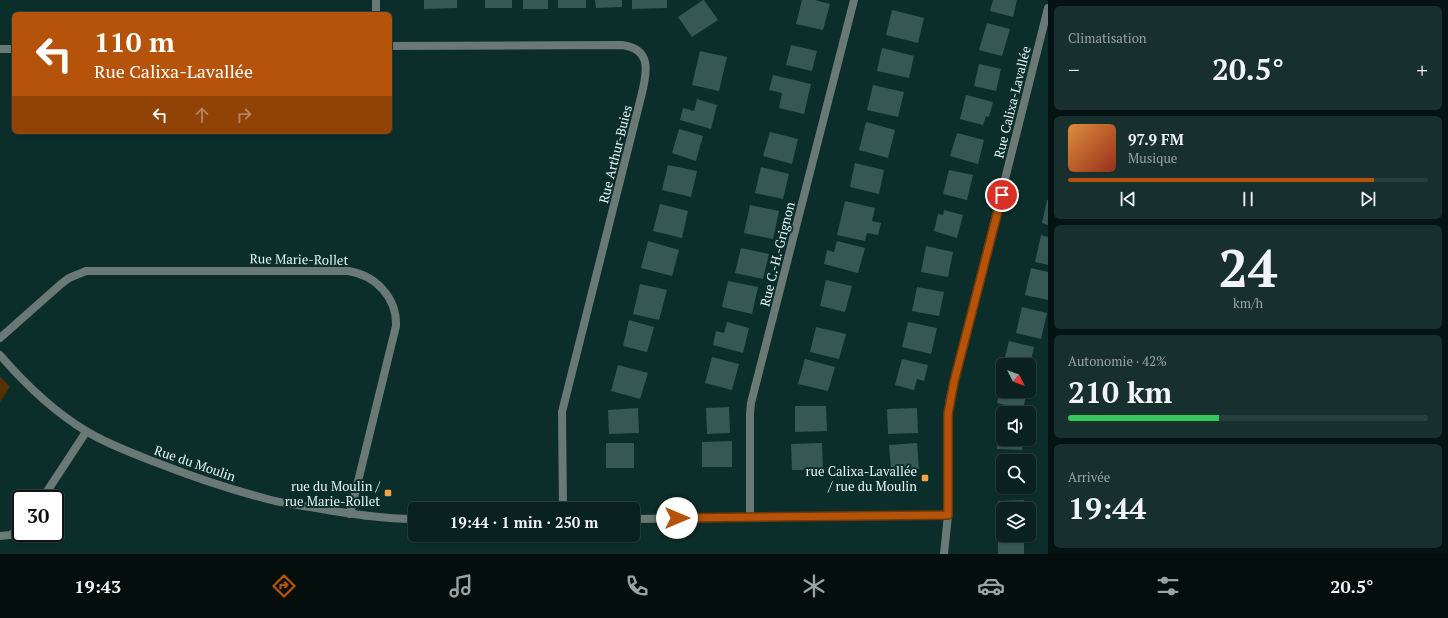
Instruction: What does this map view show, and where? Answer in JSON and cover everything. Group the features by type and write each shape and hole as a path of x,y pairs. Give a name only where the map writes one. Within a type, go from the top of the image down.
{"street":[{"path":"376,0 376,12"},
{"name":"Rue C.-H.-Grignon","path":"750,517 751,403 854,0"},
{"name":"Rue Calixa-Lavallée","path":"944,554 948,515 948,414 950,398 1048,8"},
{"name":"Rue Arthur-Buies","path":"392,46 622,45 636,50 646,61 647,71 642,94 562,412 563,502"},
{"path":"0,49 12,49"},
{"name":"Rue Marie-Rollet","path":"0,338 61,284 69,278 86,271 348,271 368,277 379,285 389,299 396,315 396,326 350,514"},
{"name":"Rue du Moulin","path":"0,355 41,397 86,432 134,454 195,477 272,500 350,514 408,519"},
{"path":"48,490 86,432"},
{"path":"640,519 948,515"},
{"path":"0,536 12,534"}],"shaded area":[{"path":"0,376 10,387 0,402"}],"building":[{"path":"424,0 457,0 457,8 424,9"},
{"path":"485,0 512,0 512,8 485,8"},
{"path":"523,0 548,0 548,9 523,9"},
{"path":"558,0 586,0 586,8 558,8"},
{"path":"595,0 622,0 622,7 596,8"},
{"path":"632,0 667,0 667,8 632,9"},
{"path":"703,0 718,20 692,37 678,17"},
{"path":"802,0 815,0 830,4 823,30 796,24"},
{"path":"993,0 1017,0 1013,17 990,11"},
{"path":"892,10 924,18 918,43 886,35"},
{"path":"987,23 1010,29 1002,56 979,50"},
{"path":"791,45 817,51 812,71 786,65"},
{"path":"882,48 914,56 909,78 877,71"},
{"path":"700,51 727,57 719,91 692,85"},
{"path":"979,64 1001,69 996,91 974,86"},
{"path":"773,75 811,84 804,114 779,108 782,93 769,90"},
{"path":"873,85 904,92 898,117 867,110"},
{"path":"966,95 993,102 989,117 986,116 983,125 960,119"},
{"path":"697,99 717,105 711,129 680,120 683,108 694,111"},
{"path":"866,122 895,130 888,158 859,150"},
{"path":"679,129 703,136 696,161 672,153"},
{"path":"770,132 798,139 792,164 763,156"},
{"path":"957,133 984,140 978,164 950,156"},
{"path":"855,163 884,170 879,194 850,187"},
{"path":"668,165 697,171 691,197 662,190"},
{"path":"761,167 789,174 783,199 755,193"},
{"path":"949,170 973,175 967,200 943,194"},
{"path":"1048,200 1048,225 1042,223"},
{"path":"845,201 875,208 872,221 881,223 878,235 867,233 865,241 837,235"},
{"path":"660,204 688,211 682,238 653,231"},
{"path":"750,205 779,211 773,239 744,233"},
{"path":"944,210 963,215 957,238 934,231 938,214 943,215"},
{"path":"1041,235 1048,237 1048,265 1035,262"},
{"path":"648,241 679,250 672,276 641,268"},
{"path":"837,241 865,248 858,273 824,264 827,250 834,252"},
{"path":"926,246 953,252 948,277 921,272"},
{"path":"741,248 769,254 763,279 735,273"},
{"path":"1031,268 1048,272 1048,300 1025,295"},
{"path":"826,280 852,286 845,312 820,306"},
{"path":"728,281 758,287 752,314 722,307"},
{"path":"640,284 667,290 659,320 633,314"},
{"path":"917,287 944,292 939,316 912,311"},
{"path":"1022,307 1047,313 1041,339 1016,333"},
{"path":"629,320 654,327 647,352 623,346"},
{"path":"727,322 749,328 743,353 713,345 716,331 724,333"},
{"path":"908,322 937,328 931,354 902,347"},
{"path":"816,327 846,334 839,359 810,352"},
{"path":"1009,341 1034,347 1032,358 1005,358"},
{"path":"712,357 739,364 732,390 705,383"},
{"path":"805,359 835,367 828,391 798,384"},
{"path":"902,359 928,365 924,381 917,379 914,390 895,385"},
{"path":"618,365 648,373 640,399 611,391"},
{"path":"998,398 1025,398 1024,406 1010,406 997,403"},
{"path":"795,406 826,406 827,431 795,432"},
{"path":"729,407 730,433 707,434 706,408"},
{"path":"638,408 639,433 609,434 608,410"},
{"path":"917,408 918,433 888,434 887,409"},
{"path":"732,441 732,467 702,467 702,442"},
{"path":"606,443 634,443 634,468 606,468"},
{"path":"822,443 823,470 792,470 791,444"},
{"path":"917,443 919,469 891,470 889,445"},
{"path":"997,446 1022,446 1022,450 997,449"},
{"path":"1024,500 1024,502 998,502"},
{"path":"998,542 1024,542 1024,554 998,554"}],"place":[{"name":"rue Calixa-Lavallée / rue du Moulin","path":"925,478"},
{"name":"rue du Moulin / rue Marie-Rollet","path":"388,493"}],"route":[{"path":"677,518 948,515 948,409 1002,195"}]}
